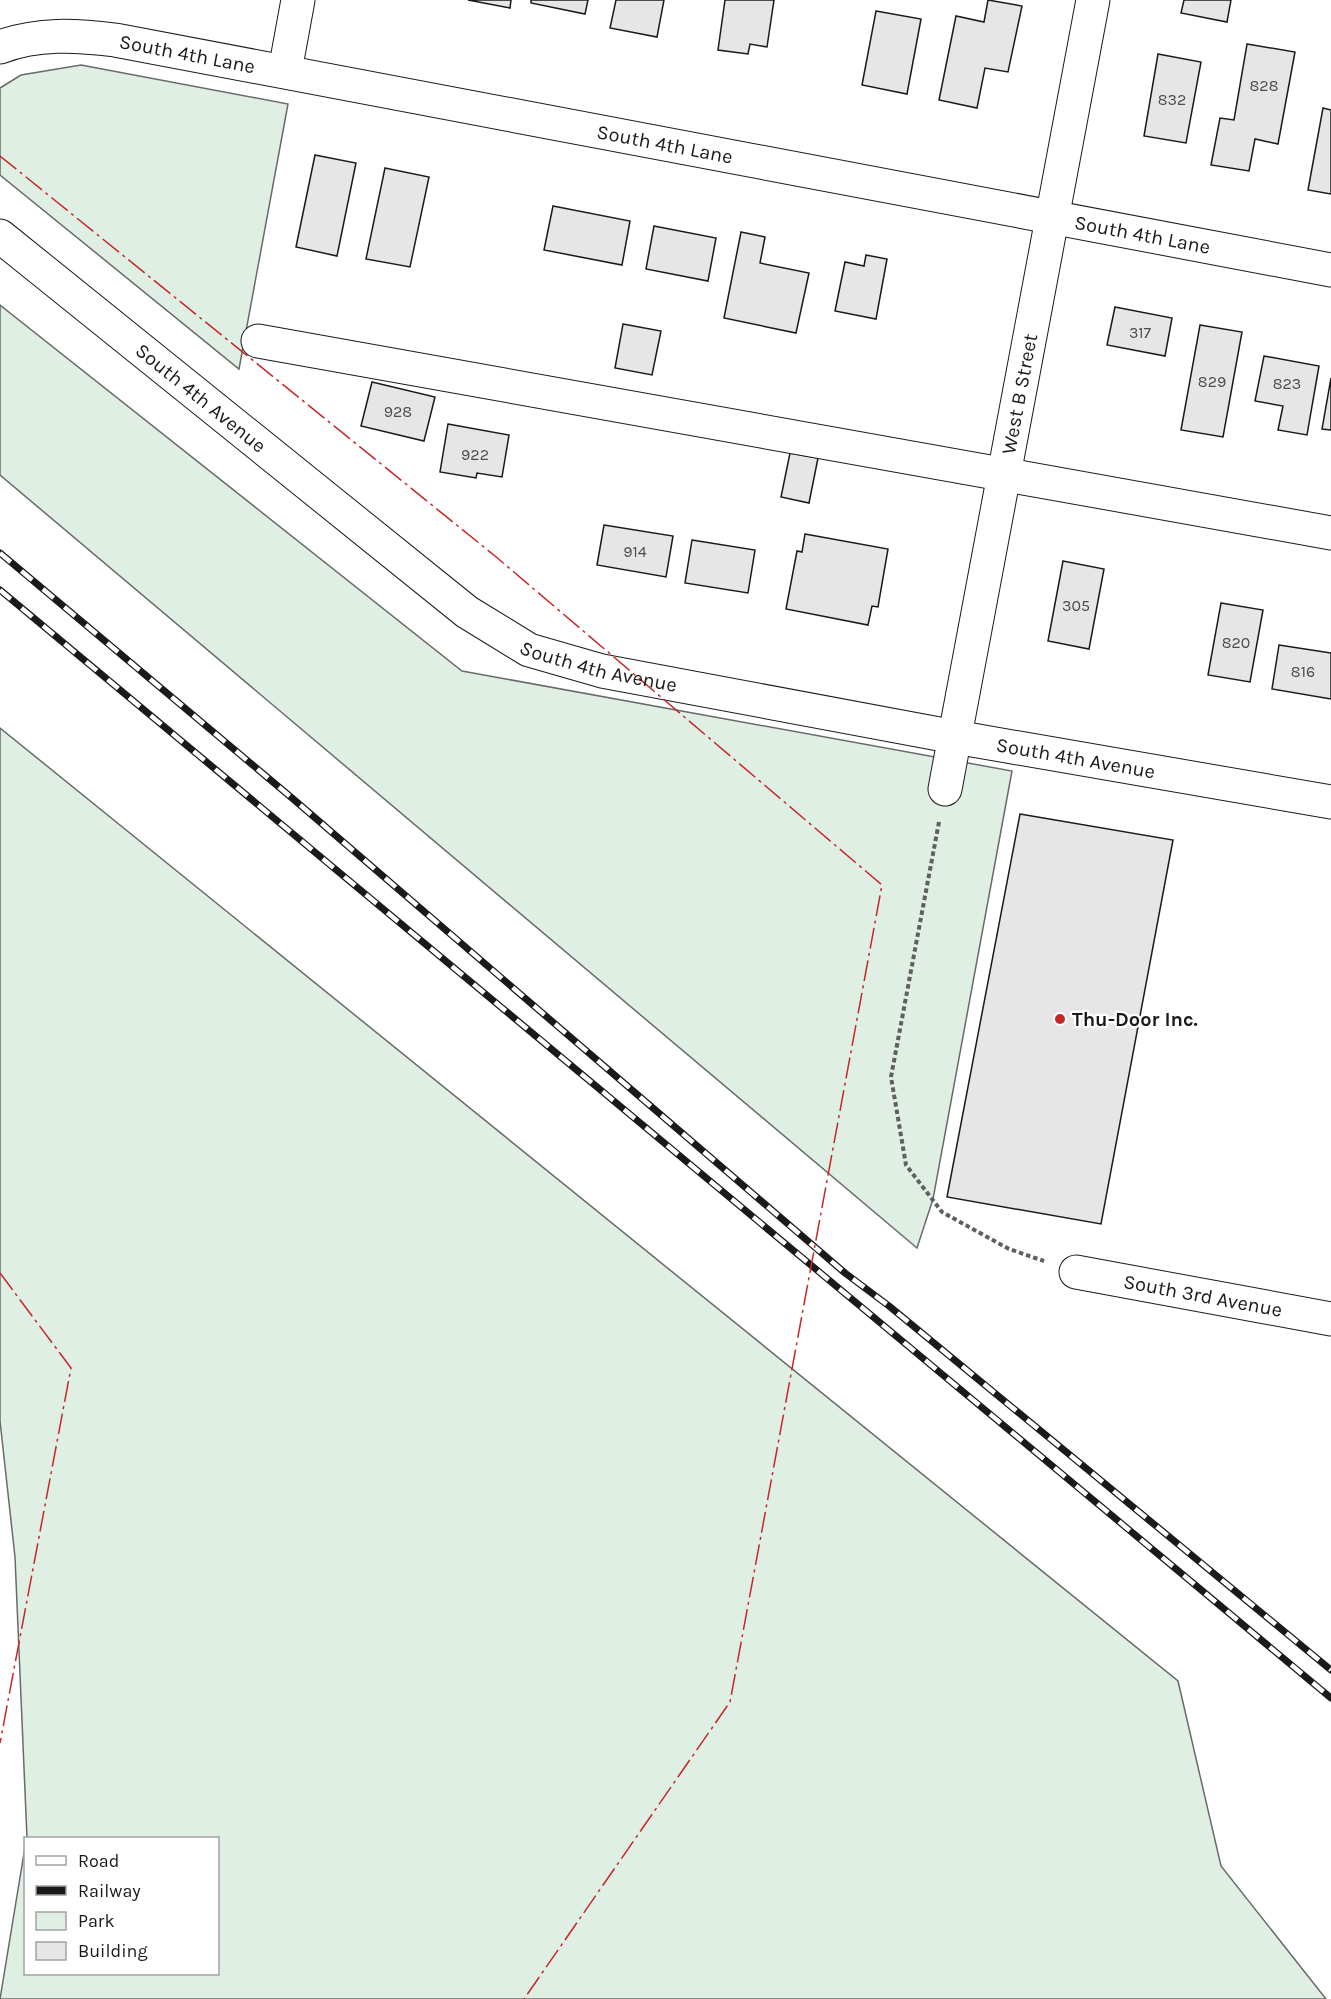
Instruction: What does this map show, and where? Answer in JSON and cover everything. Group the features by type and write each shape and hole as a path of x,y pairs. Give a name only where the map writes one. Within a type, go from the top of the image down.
{"street":[{"path":"285,71 298,0"},
{"name":"West B Street","path":"945,789 1093,0"},
{"name":"South 4th Lane","path":"0,47 23,39 80,36 285,71 1052,219 1331,270"},
{"name":"South 4th Avenue","path":"0,236 467,612 529,650 602,671 955,737 1331,802"},
{"path":"258,341 1331,533"},
{"name":"South 3rd Avenue","path":"1076,1272 1331,1319"}],"path":[{"path":"945,789 891,1077 906,1165 942,1212 1009,1249 1076,1272"}],"green space":[{"path":"81,65 288,104 239,369 0,175 0,88 21,75"},
{"path":"0,305 462,671 1012,771 933,1199 917,1248 0,475"},
{"path":"0,728 1178,1681 1221,1866 1326,1999 0,1999 24,1853 24,1975 219,1975 219,1837 27,1837 15,1557 0,1421"}],"building":[{"path":"468,0 511,0 510,8"},
{"path":"531,0 588,0 585,14 531,3"},
{"path":"616,0 664,0 657,37 610,28"},
{"path":"725,0 774,0 767,47 750,44 748,54 718,50"},
{"path":"988,0 1022,6 1008,72 985,68 977,108 939,100 956,16 984,22"},
{"path":"1184,0 1231,0 1227,22 1181,13"},
{"path":"876,11 921,19 907,94 862,85"},
{"path":"1247,44 1295,52 1278,144 1255,139 1249,171 1211,165 1220,118 1234,120"},
{"path":"1158,54 1201,62 1186,143 1144,136"},
{"path":"1323,108 1331,110 1331,194 1308,190"},
{"path":"315,155 356,163 337,256 296,247"},
{"path":"385,168 429,177 410,267 366,259"},
{"path":"553,206 630,221 622,265 544,250"},
{"path":"654,226 716,238 708,281 646,269"},
{"path":"741,232 765,237 760,263 809,273 796,333 724,318"},
{"path":"866,255 887,259 876,319 835,311 845,262 864,266"},
{"path":"1115,307 1172,318 1165,356 1107,345"},
{"path":"623,324 661,331 652,375 615,368"},
{"path":"1200,325 1242,332 1223,437 1181,430"},
{"path":"1264,356 1319,366 1307,435 1278,430 1283,406 1255,401"},
{"path":"1331,378 1331,430 1322,429"},
{"path":"372,382 435,397 424,441 361,426"},
{"path":"448,424 509,435 502,477 477,473 476,478 440,472"},
{"path":"790,453 818,458 809,503 781,497"},
{"path":"604,525 673,536 666,577 597,565"},
{"path":"805,534 888,549 878,607 872,606 868,625 786,609 797,551 802,552"},
{"path":"692,540 755,550 748,593 685,583"},
{"path":"1063,561 1104,569 1089,649 1048,641"},
{"path":"1221,603 1263,610 1250,682 1208,675"},
{"path":"1279,645 1331,653 1331,699 1272,689"},
{"name":"Thu-Door Inc.","path":"1020,814 1173,840 1101,1224 947,1197"}],"railway":[{"path":"0,553 292,798 845,1273 889,1306 1331,1670"},
{"path":"0,590 1331,1698"}],"power":[{"path":"0,156 495,556 882,885 730,1702 524,1999"},
{"path":"0,1273 71,1368 0,1743"}],"place":[{"name":"Thu-Door Inc.","path":"1060,1019"}]}
